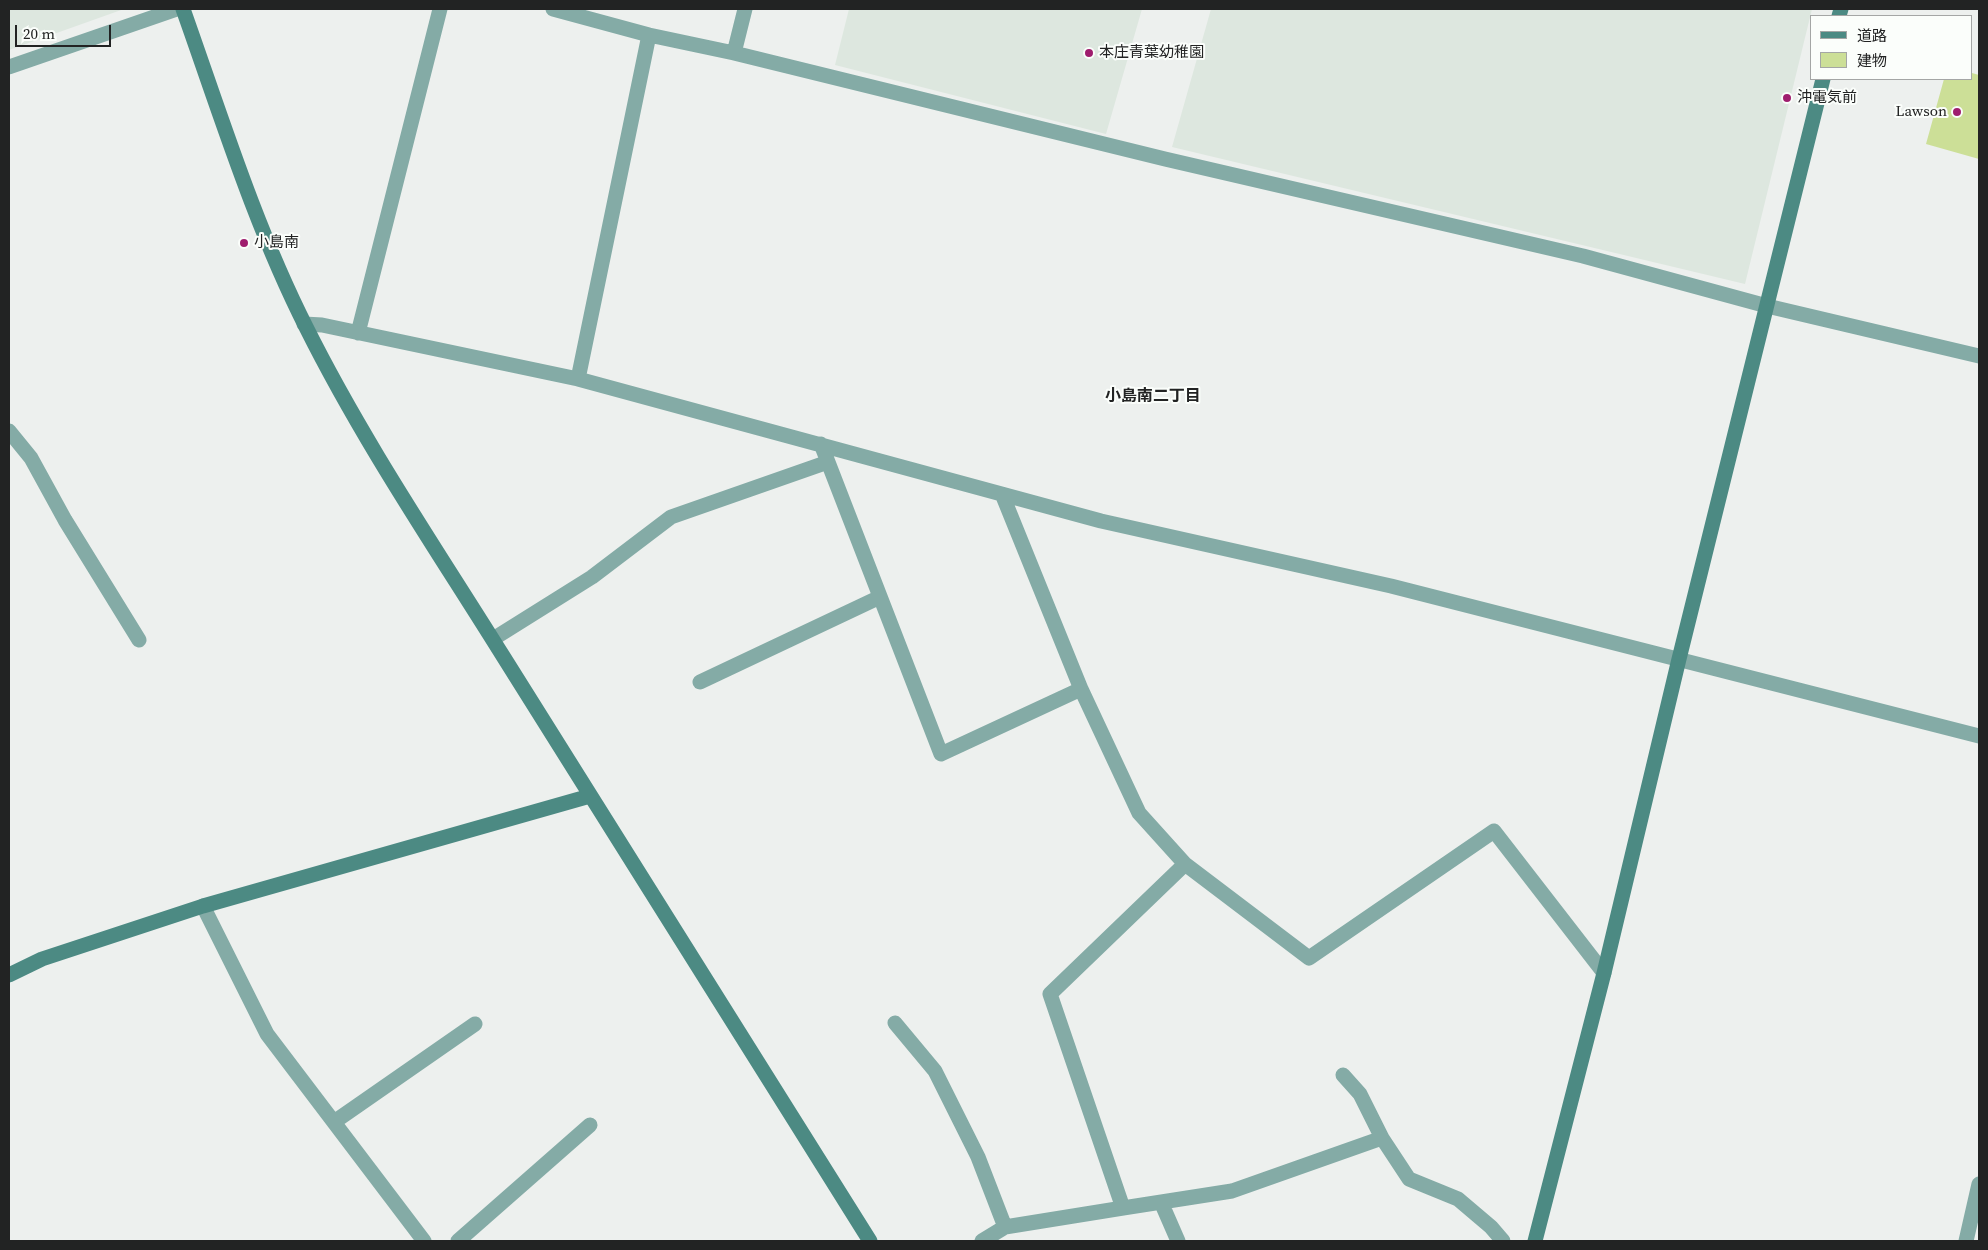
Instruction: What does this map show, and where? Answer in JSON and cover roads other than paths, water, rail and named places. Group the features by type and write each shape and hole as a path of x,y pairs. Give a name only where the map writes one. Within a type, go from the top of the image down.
{"street":[{"path":"9,67 177,9"},
{"path":"184,9 240,170 271,250 304,324 348,408 388,477 492,639 870,1241"},
{"path":"358,333 440,9"},
{"path":"553,9 1165,160 1583,256 1767,306 1979,356"},
{"path":"734,53 745,9"},
{"path":"578,379 649,34"},
{"path":"1535,1241 1604,973 1679,659 1823,80"},
{"path":"304,324 358,333 578,379 1101,521 1391,586 1979,736"},
{"path":"9,431 31,458 65,520 139,640"},
{"path":"821,444 941,754 1081,689"},
{"path":"492,639 592,577 671,517 828,462"},
{"path":"1002,494 1081,689 1139,812 1185,864 1309,958 1494,831 1604,973"},
{"path":"700,682 880,597"},
{"path":"9,975 42,959 203,906 590,796"},
{"path":"1123,1208 1050,994 1185,864"},
{"path":"203,906 267,1034 424,1241"},
{"path":"334,1122 475,1024"},
{"path":"894,1024 935,1071 978,1157 1005,1227"},
{"path":"1343,1075 1360,1094 1382,1138 1408,1179 1458,1199 1491,1227 1503,1241"},
{"path":"458,1241 590,1125"},
{"path":"982,1241 1005,1227 1232,1191 1382,1138"},
{"path":"1966,1241 1979,1184"},
{"path":"1161,1202 1178,1241"}],"place":[{"name":"本庄青葉幼稚園","path":"1089,53"},
{"name":"沖電気前","path":"1787,98"},
{"name":"Lawson","path":"1957,112"},
{"name":"小島南","path":"244,243"}],"district":[{"name":"小島南二丁目","path":"1153,397"}]}
